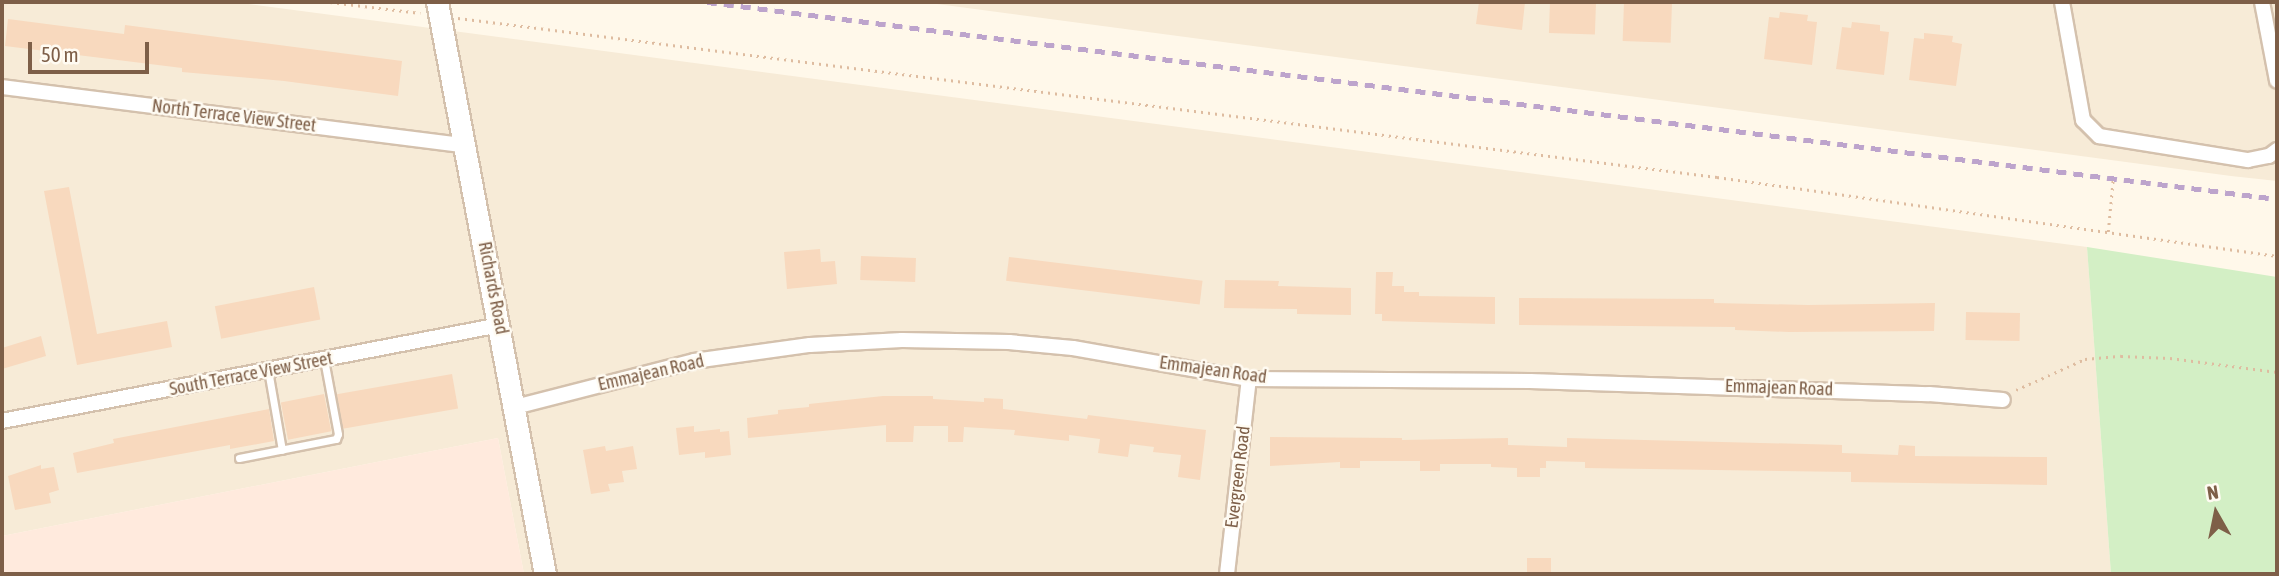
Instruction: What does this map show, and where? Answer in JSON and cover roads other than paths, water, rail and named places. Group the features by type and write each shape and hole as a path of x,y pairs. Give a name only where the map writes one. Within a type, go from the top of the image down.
{"street":[{"path":"2062,2 2083,120 2088,127 2106,139 2248,160 2269,156 2277,150"},
{"path":"2262,2 2277,80"},
{"name":"Richards Road","path":"439,9 545,574"},
{"name":"North Terrace View Street","path":"2,87 466,146"},
{"name":"South Terrace View Street","path":"2,421 500,325"},
{"name":"Emmajean Road","path":"515,407 694,361 810,345 902,340 1009,342 1073,348 1249,379 1543,381 1929,394 2003,400"},
{"name":"Evergreen Road","path":"1227,574 1249,379"}],"lane":[{"path":"239,458 337,437 324,359"},
{"path":"268,370 282,450"}],"railway":[{"path":"707,2 2277,199"}]}
